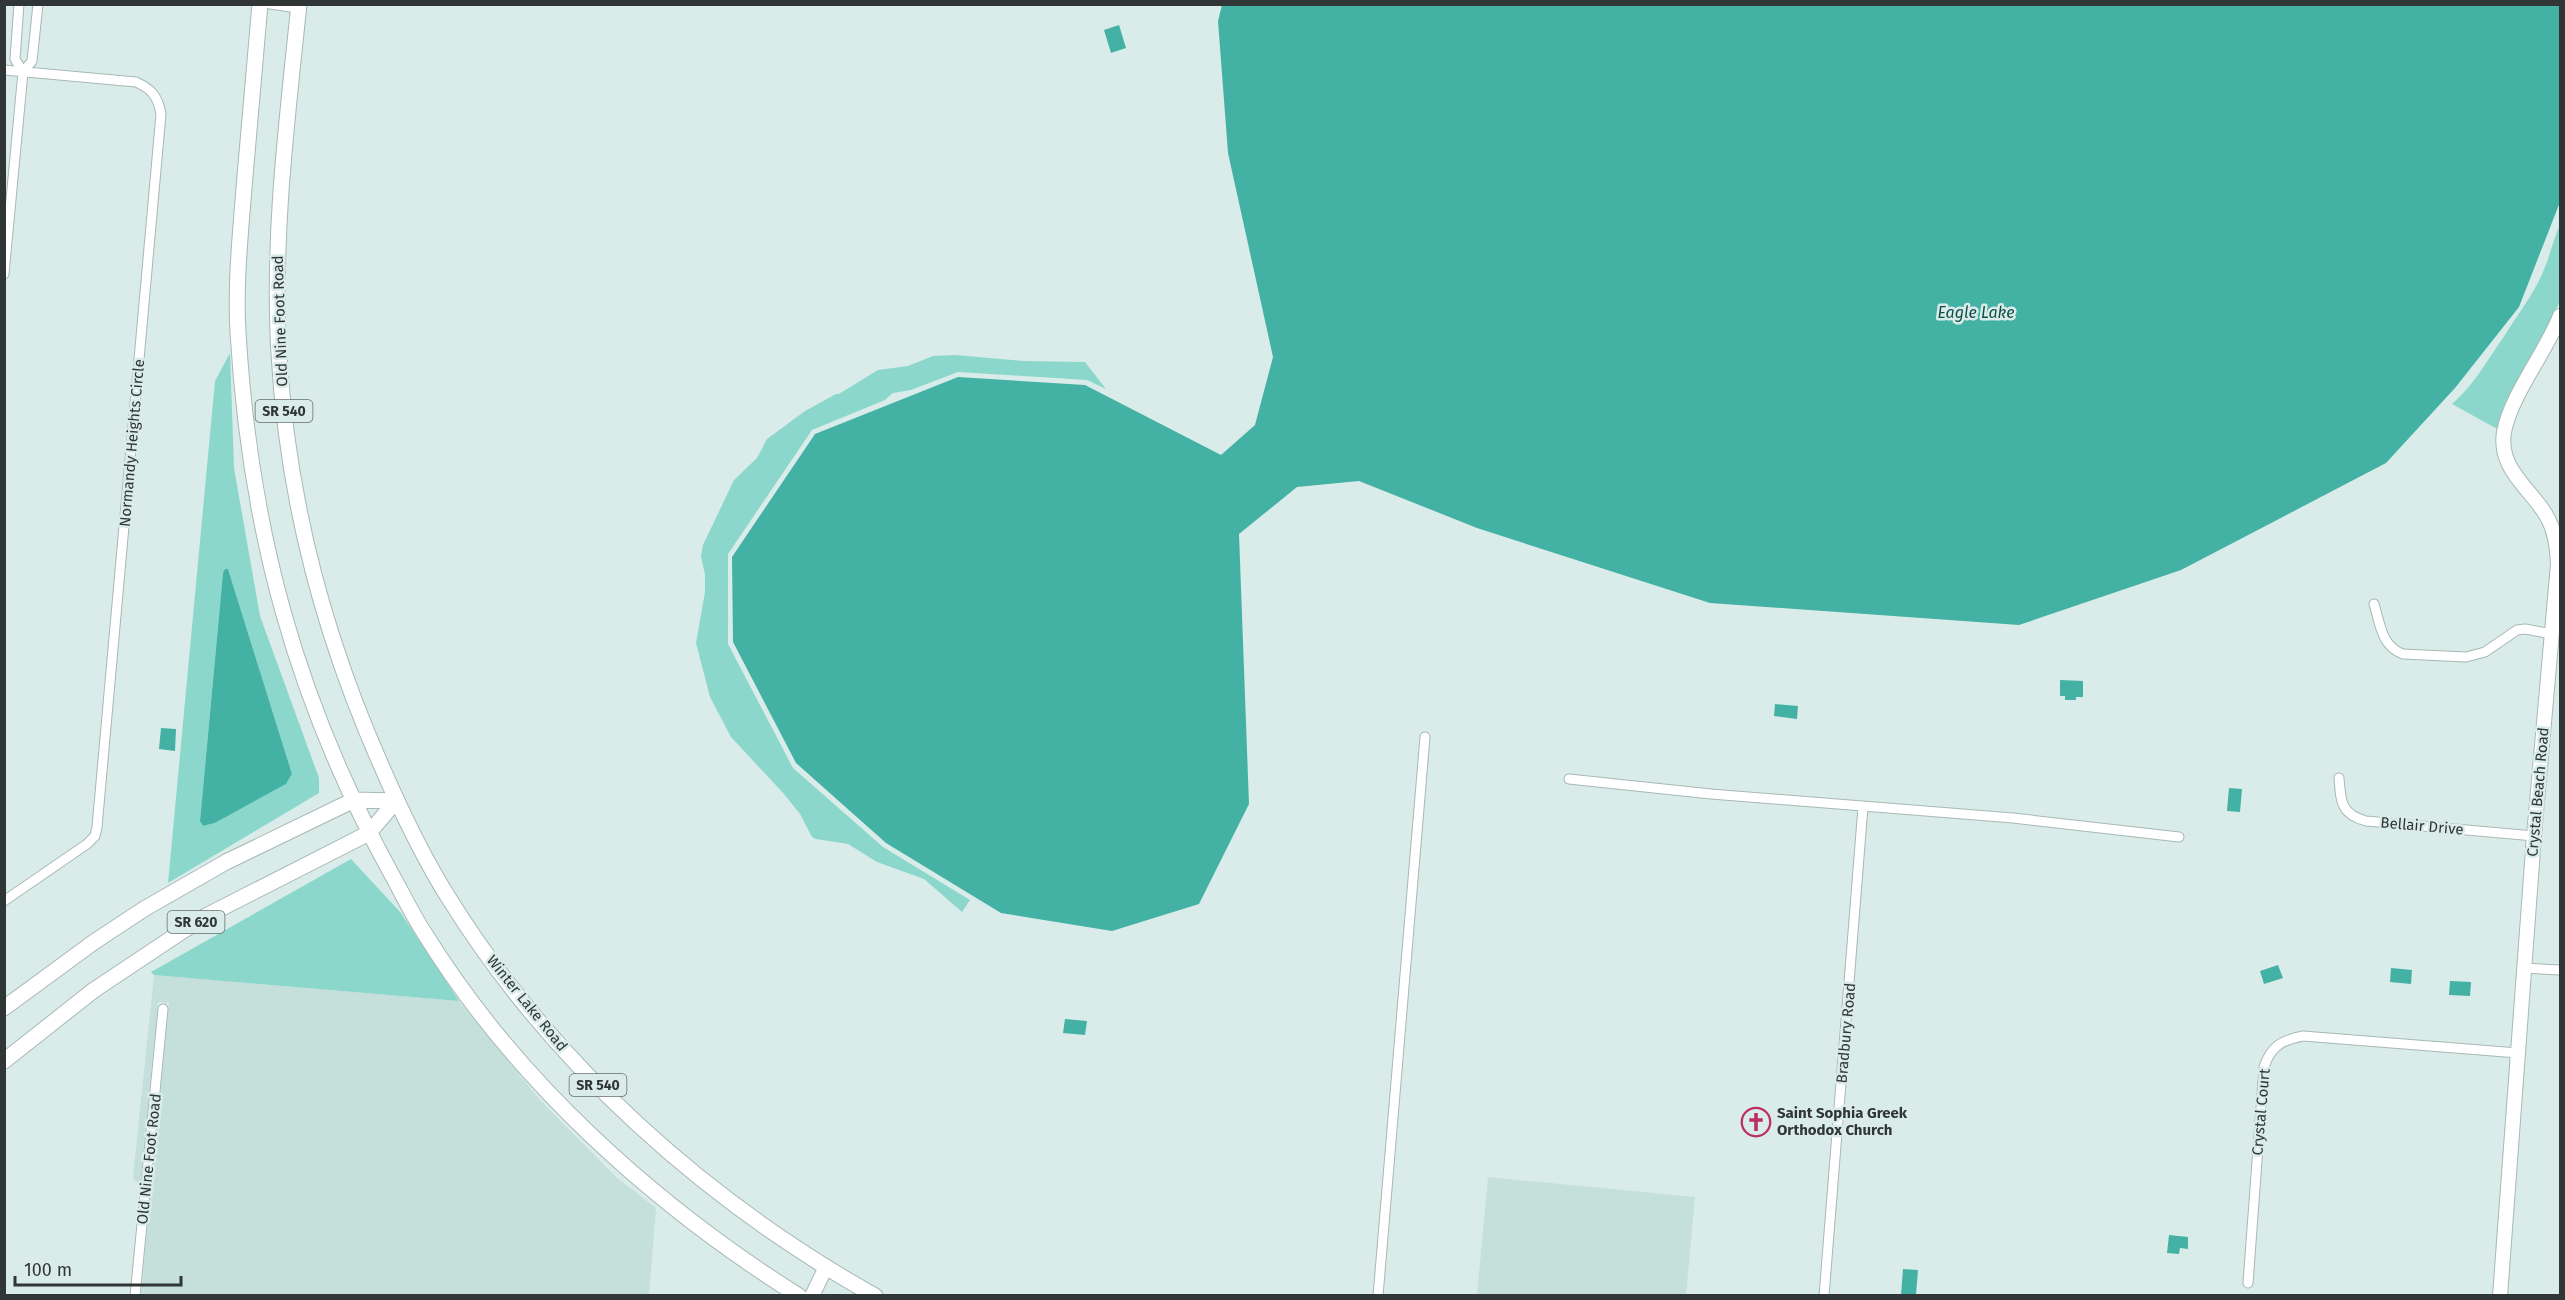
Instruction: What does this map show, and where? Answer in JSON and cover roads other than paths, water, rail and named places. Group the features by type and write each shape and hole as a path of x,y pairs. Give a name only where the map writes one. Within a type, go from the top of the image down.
{"main road":[{"name":"SR 540","path":"260,4 238,251 238,331 252,478 267,553 282,615 324,735 369,833 424,934 481,1012 544,1086 613,1155 649,1187 726,1248 799,1296"},
{"name":"Old Nine Foot Road","path":"299,6 277,249 279,352 285,420 301,521 322,608 356,705 396,801"},
{"name":"SR 620","path":"4,1008 94,942 144,909 226,862 354,800 396,801"},
{"name":"SR 620","path":"4,1061 94,990 177,934 206,916 369,833 396,801"},
{"name":"Winter Lake Road","path":"396,801 434,874 469,929 513,989 560,1045 618,1105 666,1149 751,1217 826,1267 875,1296"}],"street":[{"path":"20,4 15,59 23,72"},
{"path":"4,274 7,212 23,72 32,62 38,4"},
{"path":"270,4 299,6"},
{"name":"Normandy Heights Circle","path":"4,70 136,82 153,92 159,101 161,114 97,826 95,836 87,844 4,902"},
{"name":"Crystal Beach Road","path":"2500,1296 2534,836 2558,564 2557,541 2539,504 2510,469 2503,441 2506,424 2515,402 2560,316"},
{"path":"2374,604 2384,639 2395,651 2403,654 2475,656 2485,652 2517,630 2525,629 2552,634"},
{"path":"1378,1296 1425,737"},
{"path":"1569,778 1863,807 1904,808 2013,818 2180,837"},
{"name":"Bellair Drive","path":"2339,778 2341,804 2351,816 2366,821 2534,836"},
{"name":"Bradbury Road","path":"1824,1296 1863,807"},
{"path":"2524,968 2560,970"},
{"name":"Old Nine Foot Road","path":"135,1296 163,1009"},
{"name":"Crystal Court","path":"2248,1283 2264,1067 2277,1045 2286,1039 2303,1036 2518,1053"},
{"path":"812,1296 826,1267"}],"water":[{"name":"Eagle Lake","path":"1222,5 2560,5 2560,202 2519,307 2455,388 2386,463 2181,570 2019,625 1710,603 1477,528 1359,481 1297,487 1239,534 1249,804 1199,904 1112,931 1001,913 886,843 796,763 733,642 732,557 815,434 958,377 1085,385 1221,455 1255,425 1273,357 1228,153 1218,21"},
{"path":"1119,25 1126,48 1111,53 1104,30"},
{"path":"225,569 228,569 292,774 286,784 215,823 203,826 200,821"},
{"path":"2060,680 2083,681 2083,697 2076,697 2076,700 2065,700 2065,696 2060,696"},
{"path":"1775,704 1798,706 1797,719 1774,716"},
{"path":"161,728 176,729 175,751 159,749"},
{"path":"2229,788 2242,789 2240,812 2227,811"},
{"path":"2278,965 2283,978 2264,984 2260,971"},
{"path":"2391,968 2412,970 2411,984 2390,982"},
{"path":"2450,981 2471,982 2470,996 2449,995"},
{"path":"1065,1019 1087,1021 1085,1035 1063,1033"},
{"path":"2169,1235 2188,1237 2188,1249 2180,1248 2179,1254 2167,1253"},
{"path":"1903,1269 1918,1270 1916,1295 1901,1295"}],"place":[{"name":"Saint Sophia Greek Orthodox Church","path":"1756,1122"}]}
